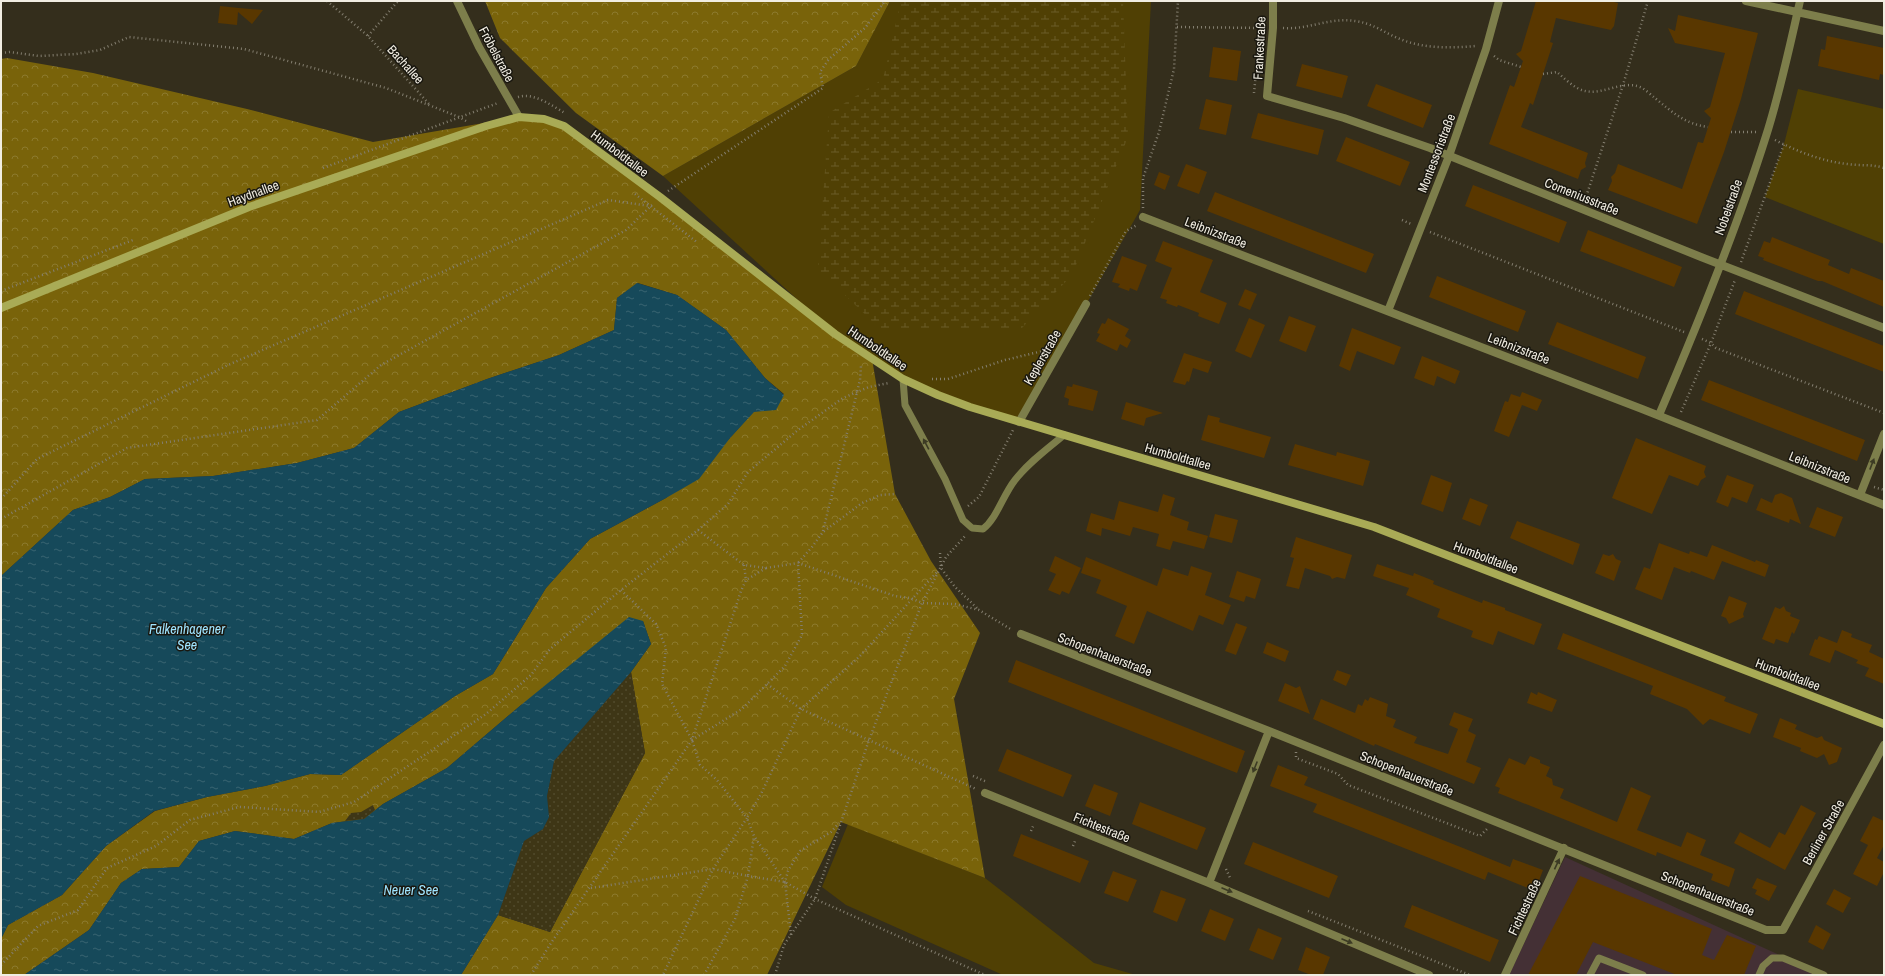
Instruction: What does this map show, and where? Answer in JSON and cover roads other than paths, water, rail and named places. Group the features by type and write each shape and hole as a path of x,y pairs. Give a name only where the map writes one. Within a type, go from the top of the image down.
{"street":[{"name":"Fröbelstraße","path":"457,1 479,47 519,117"},
{"name":"Frankestraße","path":"1268,96 1273,28 1273,1"},
{"name":"Montessoristraße","path":"1388,311 1449,156 1486,49 1499,1"},
{"path":"1746,1 1884,31"},
{"name":"Nobelstraße","path":"1659,415 1720,265 1766,136 1785,69 1800,1"},
{"name":"Comeniusstraße","path":"1268,96 1344,118 1449,156 1583,208 1720,265 1884,328"},
{"name":"Haydnallee","path":"1,308 249,207 478,129 519,117"},
{"name":"Humboldtallee","path":"519,117 544,119 564,126 660,197 835,334 903,379 970,407 1374,527 1884,724"},
{"name":"Leibnizstraße","path":"1143,217 1659,415 1884,505"},
{"name":"Keplerstraße","path":"1019,422 1086,304"},
{"path":"1860,495 1884,434"},
{"name":"Schopenhauerstraße","path":"1021,634 1564,848 1766,930 1783,930"},
{"path":"1209,883 1269,731"},
{"name":"Berliner Straße","path":"1783,930 1884,745"},
{"name":"Fichtestraße","path":"986,794 1209,883 1428,975"},
{"name":"Fichtestraße","path":"1505,975 1564,848"}],"lane":[{"path":"903,379 905,405 944,479 963,520 972,528 983,529 992,522 1000,502 1016,479 1040,455 1064,435"},
{"path":"1590,975 1599,958 1643,975"},
{"path":"1759,975 1763,966 1772,958 1783,958 1824,975"}],"water":[{"name":"Falkenhagener See","path":"637,283 677,295 726,330 765,378 784,395 776,410 754,412 730,438 699,479 590,539 546,588 493,674 455,696 341,775 310,774 265,786 207,797 154,811 106,846 62,895 8,925 1,939 1,576 73,510 110,497 145,479 213,476 297,463 354,448 399,412 487,379 559,355 614,330 617,298"},
{"name":"Neuer See","path":"629,617 643,621 651,644 631,672 554,761 547,796 549,817 543,829 524,841 498,915 461,975 24,975 89,930 121,883 142,869 179,867 199,841 235,831 294,839 332,823 364,819 383,804 447,768 521,705"}]}
